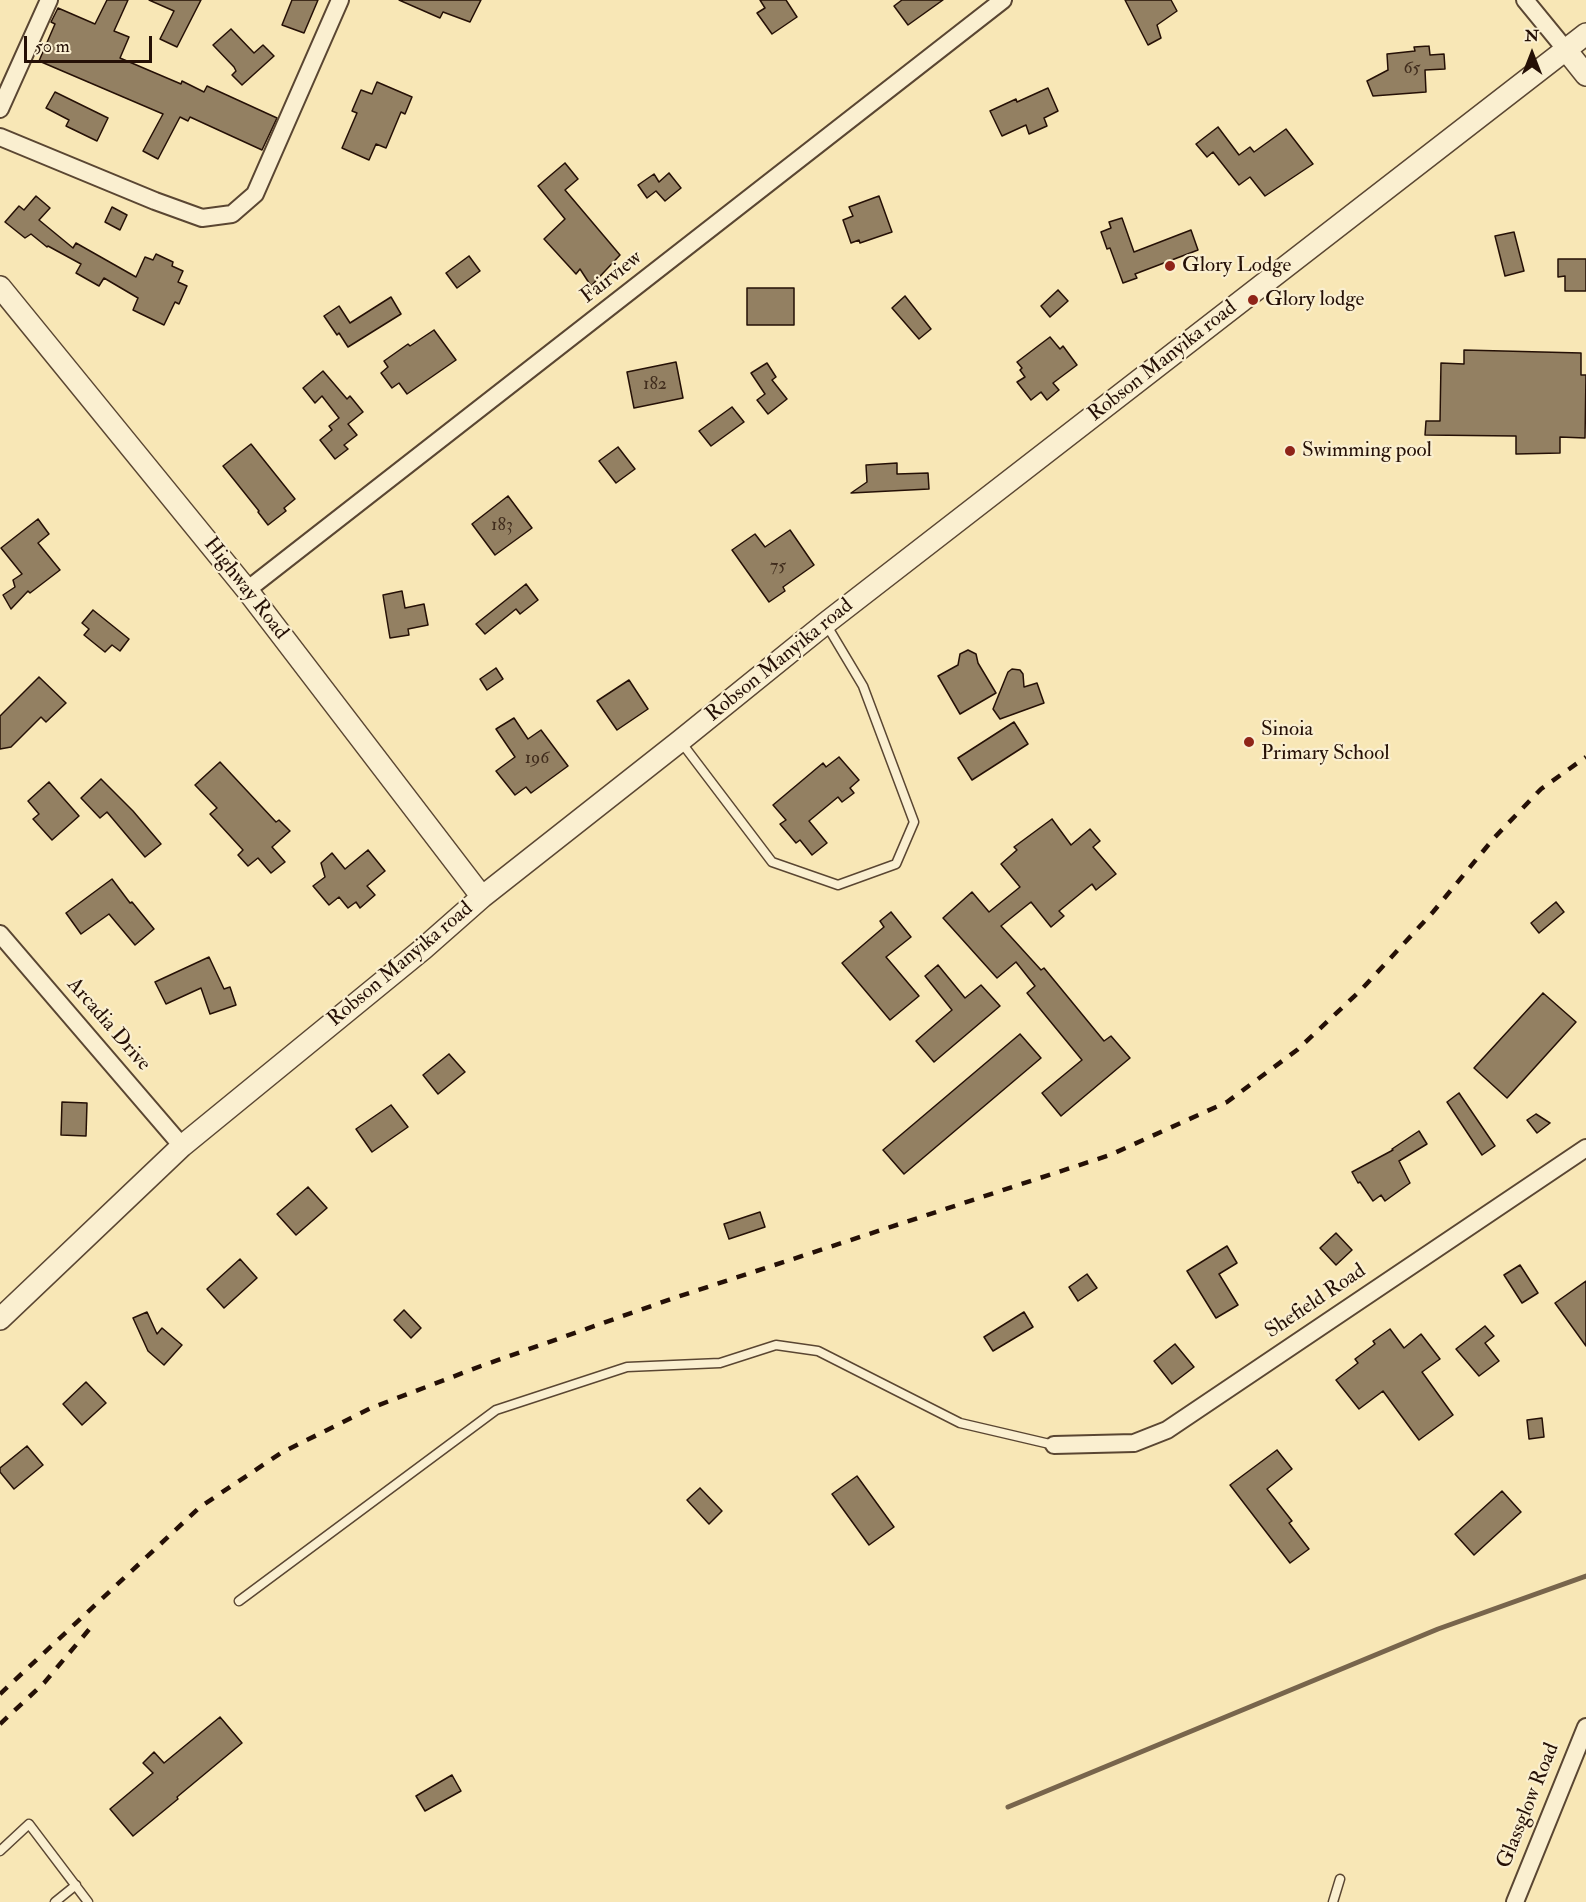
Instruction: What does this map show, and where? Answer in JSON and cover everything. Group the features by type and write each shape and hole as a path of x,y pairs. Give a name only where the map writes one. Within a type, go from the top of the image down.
{"street":[{"path":"0,109 50,0"},
{"path":"0,138 202,218 231,214 255,194 340,0"},
{"name":"Fairview","path":"247,590 1003,0"},
{"path":"1525,0 1586,75"},
{"name":"Robson Manyika road","path":"0,1319 182,1146 423,949 482,897 826,623 1586,34"},
{"name":"Highway Road","path":"0,287 247,590 482,897"},
{"name":"Arcadia Drive","path":"0,934 182,1146"},
{"name":"Shefield Road","path":"1054,1445 1134,1443 1167,1430 1586,1148"},
{"name":"Glassglow Road","path":"1515,1902 1586,1726"}],"lane":[{"path":"680,741 772,862 838,885 896,864 914,822 863,686 826,623"},
{"path":"239,1601 496,1410 627,1367 720,1363 776,1345 819,1351 960,1423 1054,1445"},
{"path":"0,1851 29,1824 88,1902"},
{"path":"1333,1902 1340,1879"},
{"path":"55,1902 76,1886"}],"building":[{"path":"107,0 128,0 114,31 129,37 120,58 181,84 182,81 204,92 207,86 277,118 262,150 190,117 188,121 180,117 158,159 143,151 163,114 39,61 55,24 51,22 58,8 95,24"},
{"path":"149,0 201,0 177,47 160,39 174,11"},
{"path":"292,0 318,0 304,33 282,25"},
{"path":"399,0 481,0 470,22 443,12 440,18"},
{"path":"760,0 786,0 797,17 772,34 757,13 765,8"},
{"path":"902,0 943,0 908,25 894,6"},
{"path":"1125,0 1171,0 1177,11 1157,25 1161,38 1148,45"},
{"path":"231,29 254,53 263,45 274,56 242,85 232,75 236,71 234,67 213,45"},
{"path":"1429,46 1430,55 1444,54 1445,69 1425,70 1426,92 1373,96 1367,81 1388,70 1387,54 1415,51 1414,47"},
{"path":"377,82 412,97 405,114 401,112 386,148 376,144 369,160 342,148 357,113 352,111 361,90 372,94"},
{"path":"1048,88 1058,111 1044,118 1047,126 1029,134 1026,125 1002,136 990,111"},
{"path":"55,92 108,118 97,141 66,126 69,120 46,108"},
{"path":"1218,127 1239,155 1250,147 1254,152 1286,129 1313,164 1265,196 1250,177 1239,185 1213,152 1207,157 1196,144"},
{"path":"565,163 578,179 565,190 620,255 591,286 580,269 576,274 544,239 565,219 538,186"},
{"path":"669,173 681,188 665,201 656,191 647,198 638,185 654,174 659,182"},
{"path":"36,196 50,208 39,220 73,248 76,243 136,277 145,257 153,260 156,254 173,262 172,266 183,271 178,282 187,286 179,304 175,302 164,325 133,310 138,298 104,278 99,286 76,273 81,264 47,247 31,234 25,238 5,222 19,206 24,210"},
{"path":"879,196 892,232 860,243 859,240 851,243 843,220 853,216 849,207"},
{"path":"112,207 127,215 120,230 105,222"},
{"path":"1122,218 1134,252 1191,230 1198,250 1135,274 1137,278 1123,283 1110,248 1107,249 1101,232 1111,228 1109,222"},
{"path":"1514,232 1524,271 1505,276 1495,236"},
{"path":"469,256 480,271 457,288 446,273"},
{"path":"1558,259 1586,259 1586,291 1565,291 1565,276 1558,277"},
{"path":"747,288 794,288 794,325 747,325"},
{"path":"1058,290 1068,301 1050,317 1041,306"},
{"path":"905,296 931,329 919,339 892,308"},
{"path":"391,297 401,314 348,347 324,316 339,306 350,323"},
{"path":"434,330 456,360 407,394 399,383 392,388 381,373 388,367 384,361 408,344 410,346"},
{"path":"1050,337 1060,349 1063,346 1077,365 1053,383 1059,390 1047,400 1041,392 1031,400 1017,382 1025,377 1017,362"},
{"path":"1464,350 1581,353 1581,375 1586,375 1585,438 1560,437 1560,453 1516,454 1516,436 1425,435 1426,421 1440,421 1441,363 1464,364"},
{"path":"676,362 683,398 634,408 627,372"},
{"path":"767,363 776,377 772,380 787,399 768,414 757,400 765,394 751,373"},
{"path":"323,371 347,399 350,396 363,412 348,424 357,435 344,445 348,449 335,459 320,440 332,430 329,426 339,418 322,396 315,403 303,388"},
{"path":"732,407 744,422 711,446 699,431"},
{"path":"251,444 295,499 284,508 286,511 268,525 223,466"},
{"path":"618,447 635,469 616,483 599,461"},
{"path":"897,463 897,474 928,473 929,489 851,493 867,482 866,465"},
{"path":"508,496 532,528 495,555 472,524"},
{"path":"38,519 49,534 38,543 60,570 30,593 28,591 11,609 3,595 15,587 13,580 22,574 1,548"},
{"path":"790,530 814,565 783,587 785,591 769,602 732,550 755,534 765,547"},
{"path":"526,584 538,600 520,614 516,609 485,634 476,624"},
{"path":"402,591 405,608 424,604 428,625 408,629 409,635 390,638 383,595"},
{"path":"93,610 129,639 120,651 112,645 105,652 84,635 89,629 82,623"},
{"path":"968,650 976,654 978,663 996,693 960,714 938,676 958,665 960,654"},
{"path":"496,668 503,679 487,690 480,679"},
{"path":"1012,669 1020,670 1023,674 1024,687 1037,683 1044,703 1000,719 993,709 1008,672"},
{"path":"39,677 66,703 46,722 41,717 11,747 0,749 0,716"},
{"path":"629,680 648,709 617,730 597,701"},
{"path":"514,718 528,739 541,730 568,766 531,793 526,787 515,795 496,771 515,757 496,729"},
{"path":"1014,722 1028,744 972,780 958,758"},
{"path":"839,757 859,780 850,788 854,793 842,802 838,797 809,821 827,843 812,855 800,840 796,843 780,824 786,820 773,805 823,763 826,767"},
{"path":"220,762 276,822 279,820 290,831 272,847 285,862 271,873 258,858 248,866 238,855 243,850 210,814 217,808 195,785"},
{"path":"101,779 133,811 161,844 145,857 107,812 100,818 81,798"},
{"path":"49,782 79,816 52,840 33,819 39,814 28,801"},
{"path":"1052,819 1071,845 1090,829 1100,841 1093,847 1116,874 1096,890 1092,884 1059,911 1064,916 1051,927 1031,902 1001,926 1041,970 1044,968 1104,1041 1111,1036 1130,1058 1061,1116 1042,1093 1082,1060 1027,993 1035,986 1016,962 997,978 943,918 972,892 989,912 1020,887 1001,864 1017,850 1014,847"},
{"path":"368,850 385,871 367,886 375,895 360,908 356,902 348,908 339,897 329,905 313,886 325,877 321,863 332,853 345,869"},
{"path":"112,879 154,929 135,945 109,914 81,934 66,913"},
{"path":"1556,902 1564,912 1539,933 1531,923"},
{"path":"891,912 911,937 886,957 919,996 890,1020 842,963 884,927 880,921"},
{"path":"209,957 224,989 230,987 236,1005 210,1014 201,988 166,1004 155,982"},
{"path":"938,965 965,998 981,985 1000,1006 934,1062 916,1041 952,1010 925,976"},
{"path":"1543,993 1576,1022 1507,1098 1474,1068"},
{"path":"1020,1034 1041,1058 904,1174 883,1150"},
{"path":"449,1054 465,1072 438,1094 423,1075"},
{"path":"1459,1093 1495,1146 1482,1155 1447,1102"},
{"path":"62,1102 87,1103 86,1136 61,1135"},
{"path":"391,1105 408,1127 372,1152 356,1129"},
{"path":"1536,1114 1550,1123 1537,1133 1527,1120"},
{"path":"1419,1131 1427,1144 1399,1161 1410,1183 1385,1201 1381,1195 1373,1201 1352,1172 1393,1150"},
{"path":"308,1187 327,1208 296,1235 277,1214"},
{"path":"760,1212 765,1227 729,1239 724,1224"},
{"path":"1336,1233 1352,1250 1336,1265 1320,1248"},
{"path":"1227,1246 1237,1263 1219,1274 1238,1305 1216,1318 1187,1271"},
{"path":"240,1259 257,1278 224,1308 207,1289"},
{"path":"1520,1265 1538,1293 1522,1303 1504,1275"},
{"path":"1087,1274 1097,1288 1078,1301 1069,1287"},
{"path":"1586,1281 1586,1346 1555,1303"},
{"path":"404,1310 421,1328 411,1338 394,1320"},
{"path":"147,1312 157,1334 162,1328 182,1345 164,1365 148,1351 133,1318"},
{"path":"1024,1312 1033,1327 993,1351 984,1337"},
{"path":"1485,1326 1494,1336 1485,1343 1499,1361 1479,1376 1456,1349"},
{"path":"1390,1329 1404,1348 1421,1334 1440,1359 1422,1372 1453,1415 1419,1440 1383,1391 1359,1409 1336,1380 1358,1363 1355,1359 1375,1344 1373,1341"},
{"path":"1175,1344 1194,1367 1172,1384 1154,1361"},
{"path":"86,1382 106,1403 82,1425 63,1404"},
{"path":"1542,1418 1544,1437 1529,1439 1527,1420"},
{"path":"27,1446 43,1465 14,1489 0,1472 0,1468"},
{"path":"1277,1450 1292,1469 1267,1489 1292,1521 1289,1523 1309,1549 1290,1563 1230,1485"},
{"path":"857,1476 894,1527 869,1545 832,1494"},
{"path":"700,1488 722,1511 709,1524 687,1500"},
{"path":"1502,1491 1521,1512 1474,1555 1455,1534"},
{"path":"220,1717 242,1743 133,1836 110,1809 153,1773 143,1763 154,1752 164,1763"},
{"path":"452,1775 461,1791 425,1811 416,1796"}],"waterway":[{"path":"1008,1807 1438,1629 1586,1576"}],"railway":[{"path":"0,1694 200,1507 281,1453 371,1408 481,1366 674,1298 1110,1155 1227,1102 1297,1050 1361,990 1433,912 1494,838 1541,789 1586,757"},
{"path":"0,1724 44,1683 92,1626"}],"place":[{"name":"Glory Lodge","path":"1170,266"},
{"name":"Glory lodge","path":"1253,300"},
{"name":"Swimming pool","path":"1290,451"},
{"name":"Sinoia Primary School","path":"1249,742"}]}
